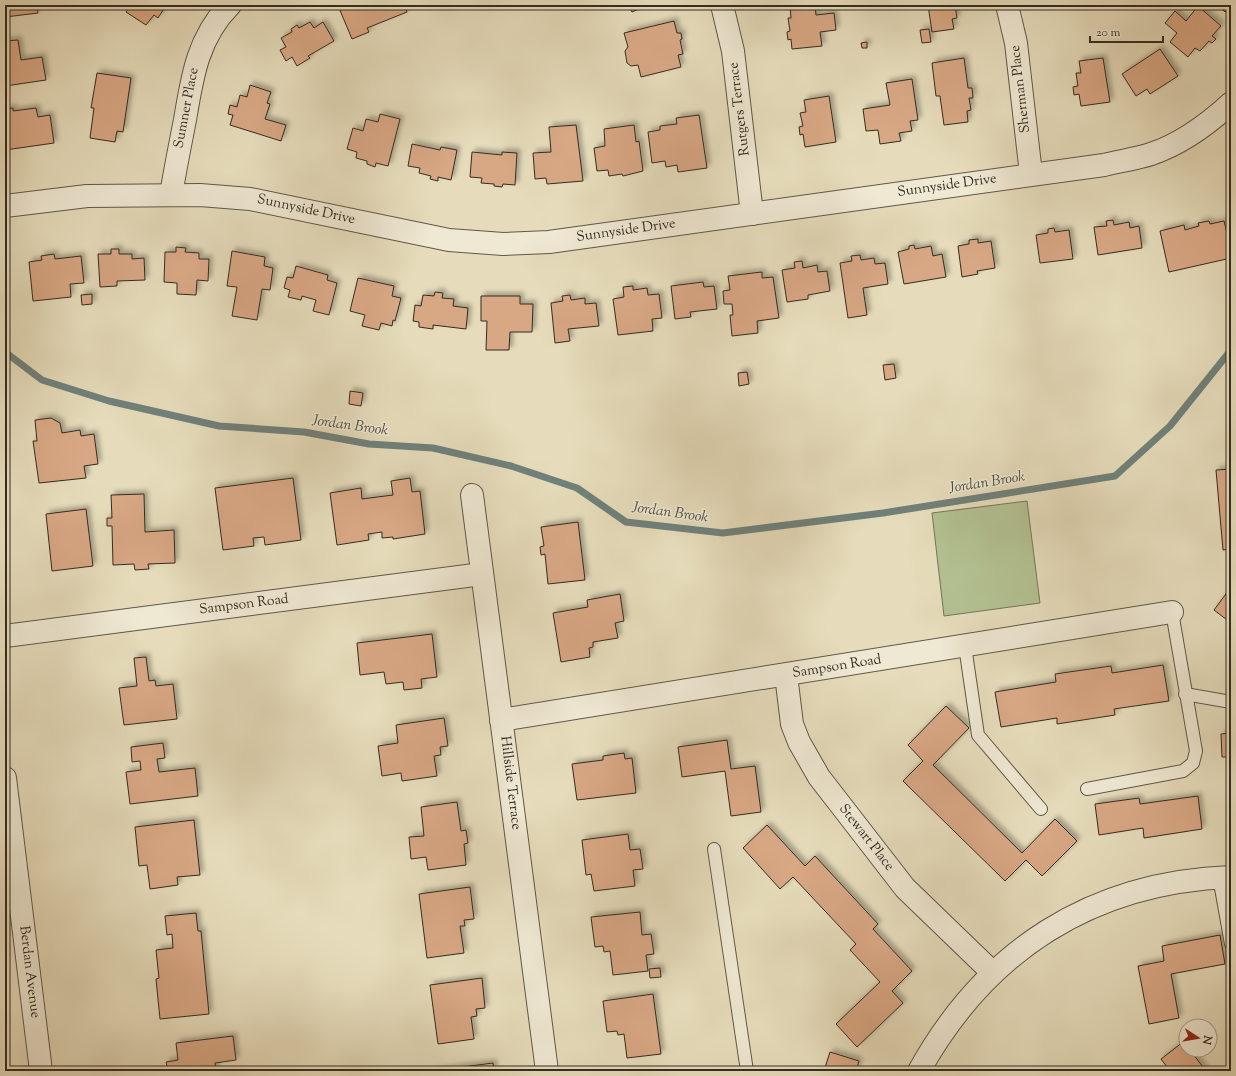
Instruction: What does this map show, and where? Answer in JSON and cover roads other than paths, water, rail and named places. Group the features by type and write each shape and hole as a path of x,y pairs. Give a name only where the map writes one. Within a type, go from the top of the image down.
{"street":[{"name":"Sumner Place","path":"171,195 194,67 206,38 230,5"},
{"name":"Rutgers Terrace","path":"722,5 733,51 752,214"},
{"name":"Sherman Place","path":"1007,5 1016,43 1031,174"},
{"name":"Sunnyside Drive","path":"5,206 87,196 200,195 250,199 449,240 503,244 549,242 1104,165 1152,153 1185,138 1218,115 1231,103"},
{"name":"Hillside Terrace","path":"472,495 547,1071"},
{"name":"Sampson Road","path":"5,636 482,574"},
{"name":"Sampson Road","path":"501,720 1172,612"},
{"name":"Stewart Place","path":"786,675 792,724 799,742 819,777 905,888 993,973"},
{"name":"Berdan Avenue","path":"5,778 8,823 41,1071"},
{"path":"919,1071 935,1042 961,1006 993,973 1030,942 1072,916 1113,898 1155,886 1198,878 1225,877"}],"lane":[{"path":"1087,789 1183,772 1193,763 1196,751 1172,612"},
{"path":"965,646 978,735 1041,809"},
{"path":"1185,694 1231,702"},
{"path":"714,848 747,1071"},
{"path":"1225,877 1231,944"}],"waterway":[{"name":"Jordan Brook","path":"5,352 42,380 109,401 219,426 304,432 369,444 433,448 511,466 577,488 626,522 723,533 883,513 1115,476 1170,426 1231,350"}]}
